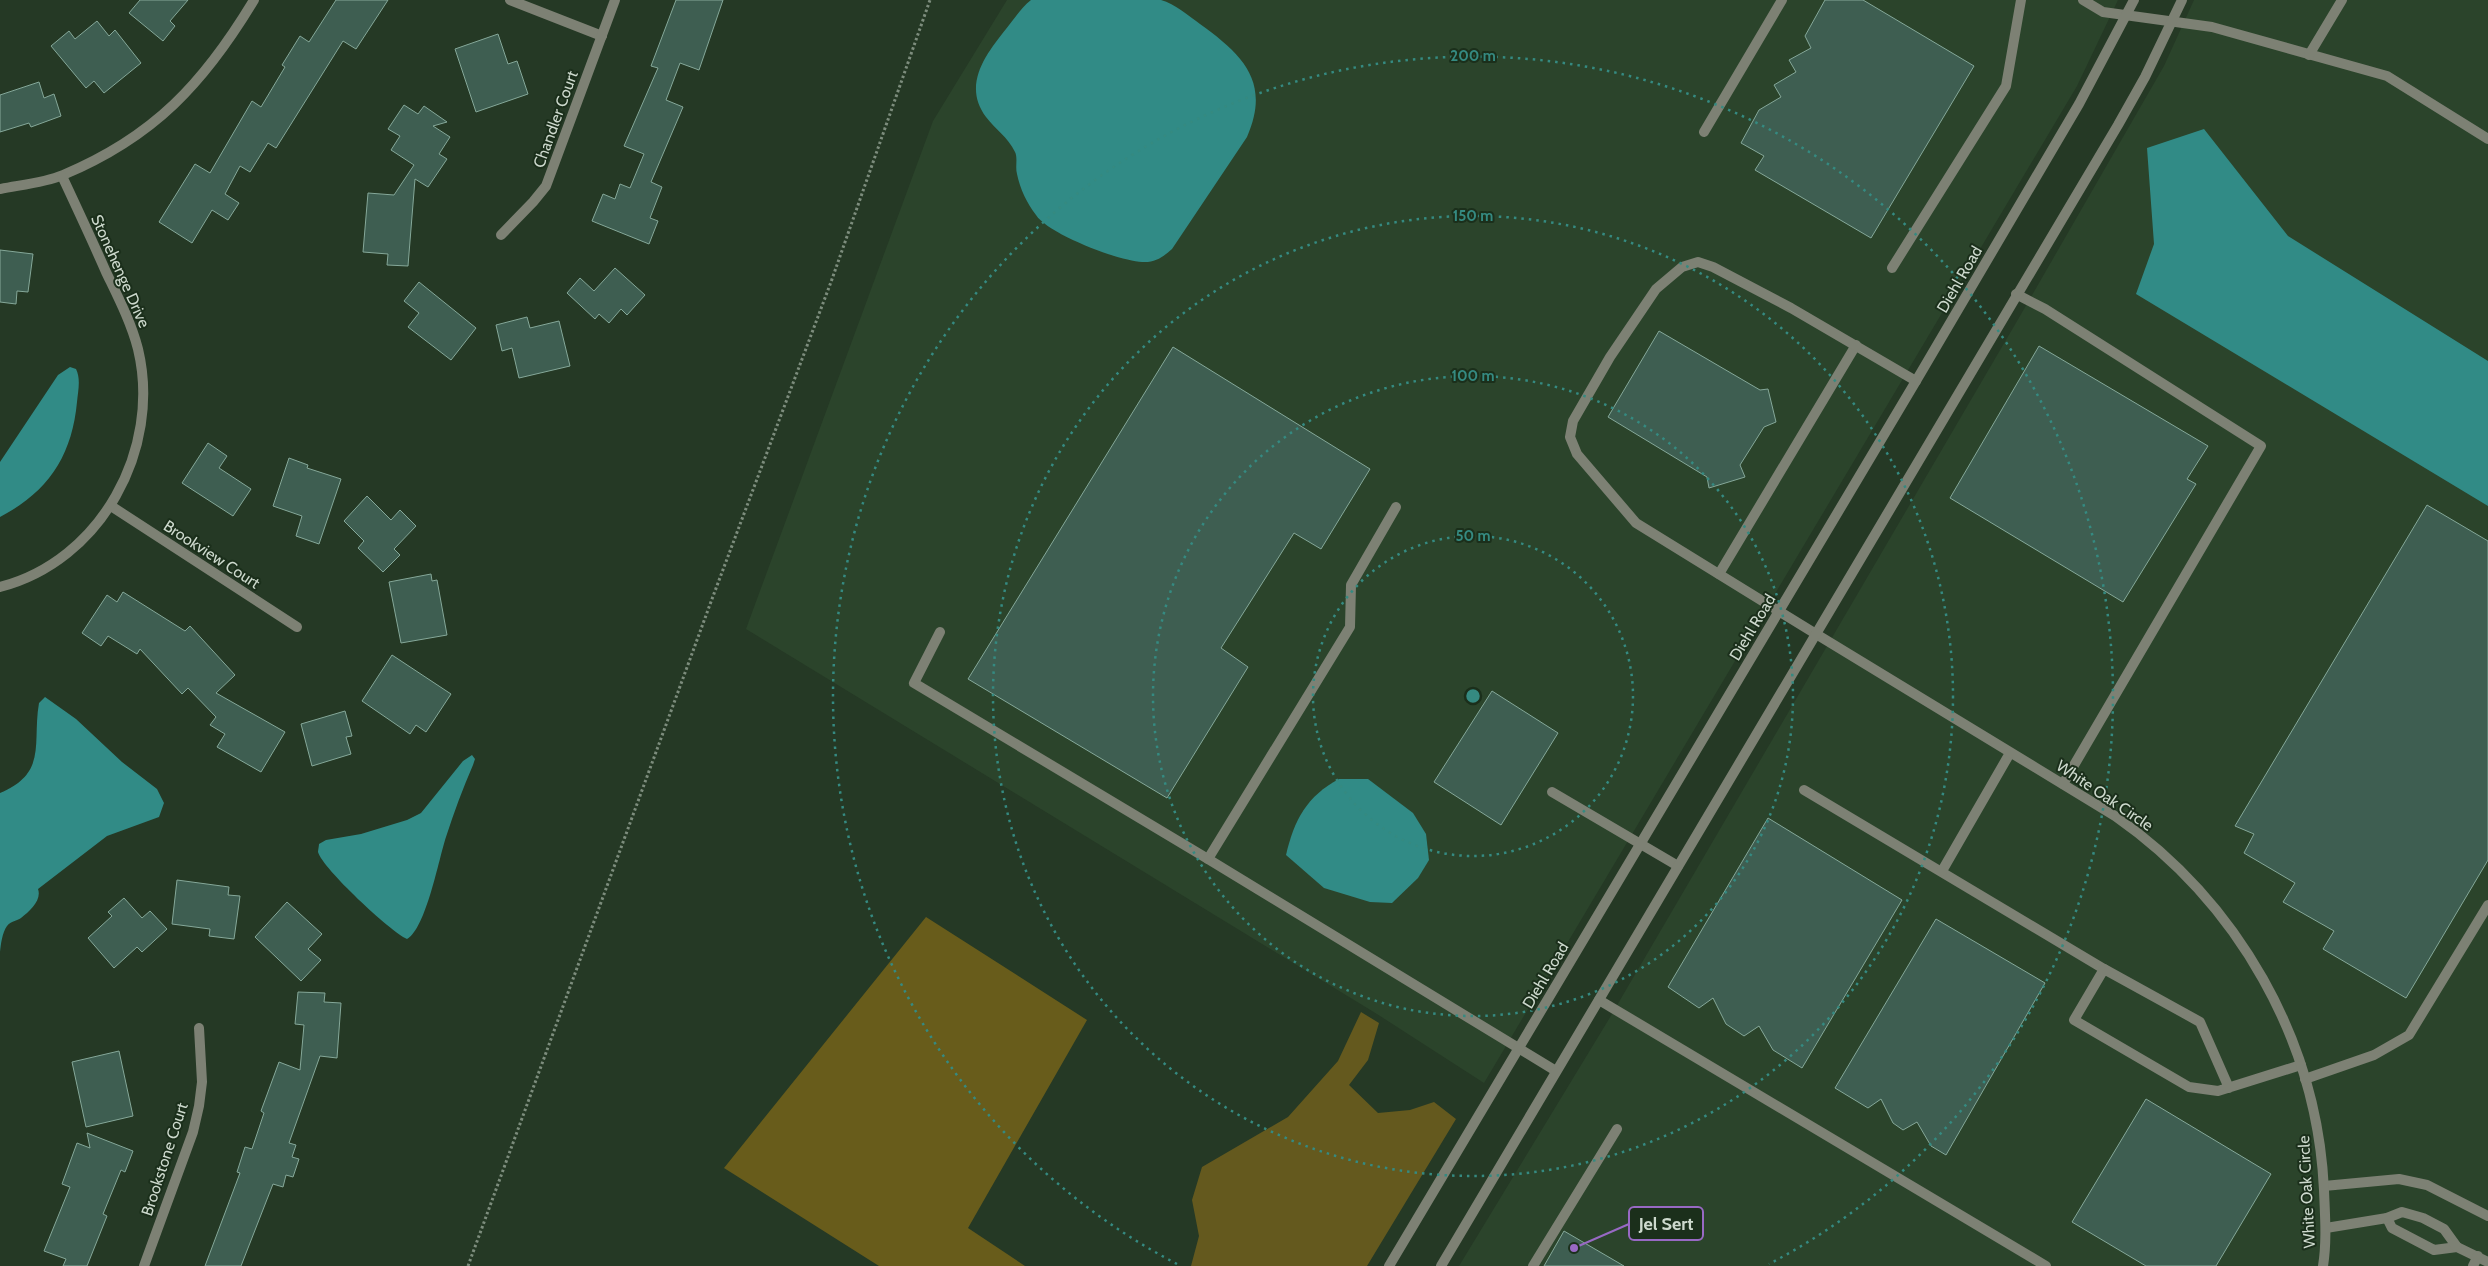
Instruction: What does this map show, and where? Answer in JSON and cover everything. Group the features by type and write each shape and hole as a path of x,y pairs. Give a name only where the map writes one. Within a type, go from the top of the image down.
{"street":[{"path":"0,189 62,176 129,140 167,112 208,69 229,42 254,0"},
{"path":"510,0 602,36"},
{"name":"Chandler Court","path":"501,235 534,202 546,186 615,0"},
{"path":"1704,132 1782,0"},
{"path":"1892,268 2006,86 2021,0"},
{"path":"2083,0 2103,12 2212,27 2388,76 2488,139"},
{"name":"Diehl Road","path":"1390,1266 2079,104 2134,0"},
{"path":"1441,1266 2118,125 2182,0"},
{"path":"2309,55 2342,0"},
{"name":"Stonehenge Drive","path":"0,587 32,575 60,557 94,528 111,506 124,483 140,424 141,374 138,350 130,322 62,176"},
{"name":"White Oak Circle","path":"1916,381 1856,345 1713,267 1698,262 1682,267 1656,289 1610,357 1573,421 1570,437 1577,454 1636,523 2115,816 2157,849 2212,905 2237,937 2270,991 2301,1065 2315,1111 2322,1153 2326,1228 2323,1266"},
{"path":"2016,294 2045,309 2261,446 2063,784"},
{"path":"1719,574 1856,345"},
{"name":"Brookview Court","path":"111,506 297,627"},
{"path":"1208,858 1350,627 1351,586 1396,507"},
{"path":"940,632 914,683 1208,858 1556,1071"},
{"path":"1942,871 2010,753"},
{"path":"1804,790 2104,969 2200,1022 2229,1088"},
{"path":"1552,792 1678,866"},
{"path":"2305,1079 2374,1056 2409,1035 2488,905"},
{"path":"2104,969 2074,1020 2189,1087 2218,1091 2301,1065"},
{"path":"1599,1000 2046,1266"},
{"name":"Brookstone Court","path":"144,1266 192,1132 202,1082 199,1028"},
{"path":"1534,1266 1616,1129"},
{"path":"2324,1186 2399,1179 2427,1186 2488,1216"},
{"path":"2326,1228 2387,1218 2402,1212 2423,1218 2444,1229 2457,1247"},
{"path":"2387,1218 2392,1228 2434,1250 2457,1247 2488,1262"},
{"path":"2473,1266 2478,1256"}],"path":[{"path":"468,1266 712,599 831,282 930,0"}],"shaded area":[{"path":"1007,0 2118,0 2077,86 1484,1083 1377,1014 746,629 933,121"},
{"path":"2194,0 2488,0 2488,1266 1459,1266 1609,1019 2020,316 2164,66"},
{"path":"926,917 1087,1020 968,1228 1025,1266 879,1266 724,1168"},
{"path":"1361,1012 1379,1023 1368,1060 1349,1085 1378,1113 1410,1110 1434,1102 1456,1119 1367,1266 1191,1266 1199,1236 1192,1200 1202,1167 1288,1117 1338,1061"}],"water":[{"path":"1031,0 1161,0 1182,10 1229,47 1249,72 1254,85 1256,100 1254,118 1247,137 1172,249 1158,259 1151,262 1142,262 1117,257 1069,238 1043,222 1027,201 1018,180 1016,154 1005,137 986,117 979,105 976,93 977,82 985,59 998,39"},
{"path":"2204,129 2288,236 2488,361 2488,506 2136,294 2154,244 2147,148"},
{"path":"70,367 76,369 79,381 74,421 70,439 63,456 55,470 32,496 0,517 0,462 58,375"},
{"path":"45,697 76,719 122,762 157,789 164,803 159,817 107,836 38,889 37,901 31,909 21,918 9,924 5,929 0,952 0,793 15,785 32,766 35,755 39,703"},
{"path":"472,755 475,759 449,828 426,908 414,933 407,939 398,934 344,885 318,852 319,844 326,840 361,834 407,820 421,813 463,761"},
{"path":"1339,779 1368,779 1413,813 1426,834 1429,860 1418,878 1392,903 1370,902 1324,888 1286,855 1293,831 1310,801 1318,793"}],"building":[{"path":"140,0 188,0 170,21 175,26 163,41 129,13"},
{"path":"336,0 388,0 356,49 343,41 276,148 268,143 250,172 240,166 225,194 239,203 228,220 212,210 192,243 159,222 195,164 210,173 252,101 261,107 285,67 282,65 300,36 309,42"},
{"path":"676,0 723,0 699,70 680,63 666,100 683,107 651,182 662,187 650,218 658,221 649,244 592,221 603,194 615,199 620,184 630,188 644,154 624,146 658,68 651,66"},
{"path":"1825,0 1863,0 1974,66 1871,238 1755,170 1764,156 1741,143 1759,110 1781,97 1774,85 1796,72 1789,60 1811,48 1805,36"},
{"path":"97,21 109,36 115,30 141,63 104,93 94,81 86,88 51,46 69,31 75,39"},
{"path":"498,34 508,64 517,61 528,94 476,112 455,49"},
{"path":"39,82 44,98 54,94 61,116 31,127 29,123 0,132 0,95"},
{"path":"404,105 418,114 424,106 447,122 433,126 450,137 439,154 447,159 428,187 415,179 408,266 387,265 388,254 363,252 368,193 394,195 414,165 391,150 400,136 388,129"},
{"path":"0,250 33,254 28,292 17,291 16,304 0,302"},
{"path":"615,268 645,295 627,315 621,309 609,323 599,314 595,319 567,293 580,278 594,291"},
{"path":"419,282 476,328 451,360 408,327 419,313 404,301"},
{"path":"527,317 530,328 559,321 570,366 519,378 512,348 502,351 496,325"},
{"path":"1659,331 1760,390 1768,389 1776,422 1764,427 1740,465 1745,477 1709,488 1707,477 1608,417"},
{"path":"2039,346 2208,446 2187,479 2196,484 2123,602 1950,498"},
{"path":"1173,347 1370,469 1321,549 1294,533 1221,648 1248,667 1167,798 968,679"},
{"path":"208,443 227,456 219,468 251,489 233,516 182,483"},
{"path":"289,458 308,465 307,468 341,479 319,544 296,536 302,516 273,506"},
{"path":"367,496 391,520 400,510 416,526 394,549 400,555 383,572 358,548 364,541 344,521"},
{"path":"2427,505 2488,541 2488,860 2406,998 2323,949 2334,931 2283,902 2295,883 2244,853 2254,834 2235,826"},
{"path":"431,574 432,581 437,580 447,635 401,643 389,582"},
{"path":"123,592 185,631 190,626 235,675 216,693 285,732 261,772 217,747 225,734 210,725 216,717 188,688 182,694 140,649 137,654 108,636 101,646 82,633 107,595 117,602"},
{"path":"392,655 451,694 426,732 416,725 410,734 362,701"},
{"path":"1492,691 1558,733 1501,825 1434,782"},
{"path":"345,711 352,736 346,737 351,754 312,766 301,724"},
{"path":"1768,818 1902,900 1802,1068 1773,1050 1759,1026 1744,1036 1726,1024 1713,998 1699,1008 1668,987"},
{"path":"177,880 229,887 228,895 240,896 234,939 209,936 210,929 172,924"},
{"path":"124,898 142,918 150,911 167,929 142,952 137,947 114,968 88,938 112,916 108,912"},
{"path":"287,902 322,934 308,949 321,960 301,981 255,937"},
{"path":"1936,919 2045,983 1946,1155 1931,1146 1917,1122 1903,1130 1893,1123 1881,1099 1868,1108 1835,1088"},
{"path":"298,992 325,993 324,1002 341,1003 337,1058 320,1056 289,1143 296,1145 292,1157 299,1159 293,1177 286,1175 283,1187 273,1184 241,1266 205,1266 240,1173 237,1172 245,1147 252,1149 264,1113 261,1111 279,1062 300,1070 304,1025 295,1024"},
{"path":"119,1051 133,1116 86,1127 72,1062"},
{"path":"2146,1099 2271,1174 2216,1266 2146,1266 2072,1222"},
{"path":"87,1133 133,1151 125,1172 121,1170 103,1214 107,1216 87,1266 63,1266 66,1259 44,1251 70,1187 62,1184 77,1143 90,1148"},
{"path":"1564,1231 1624,1266 1544,1266"}],"place":[{"name":"Jel Sert","path":"1574,1248"}]}
